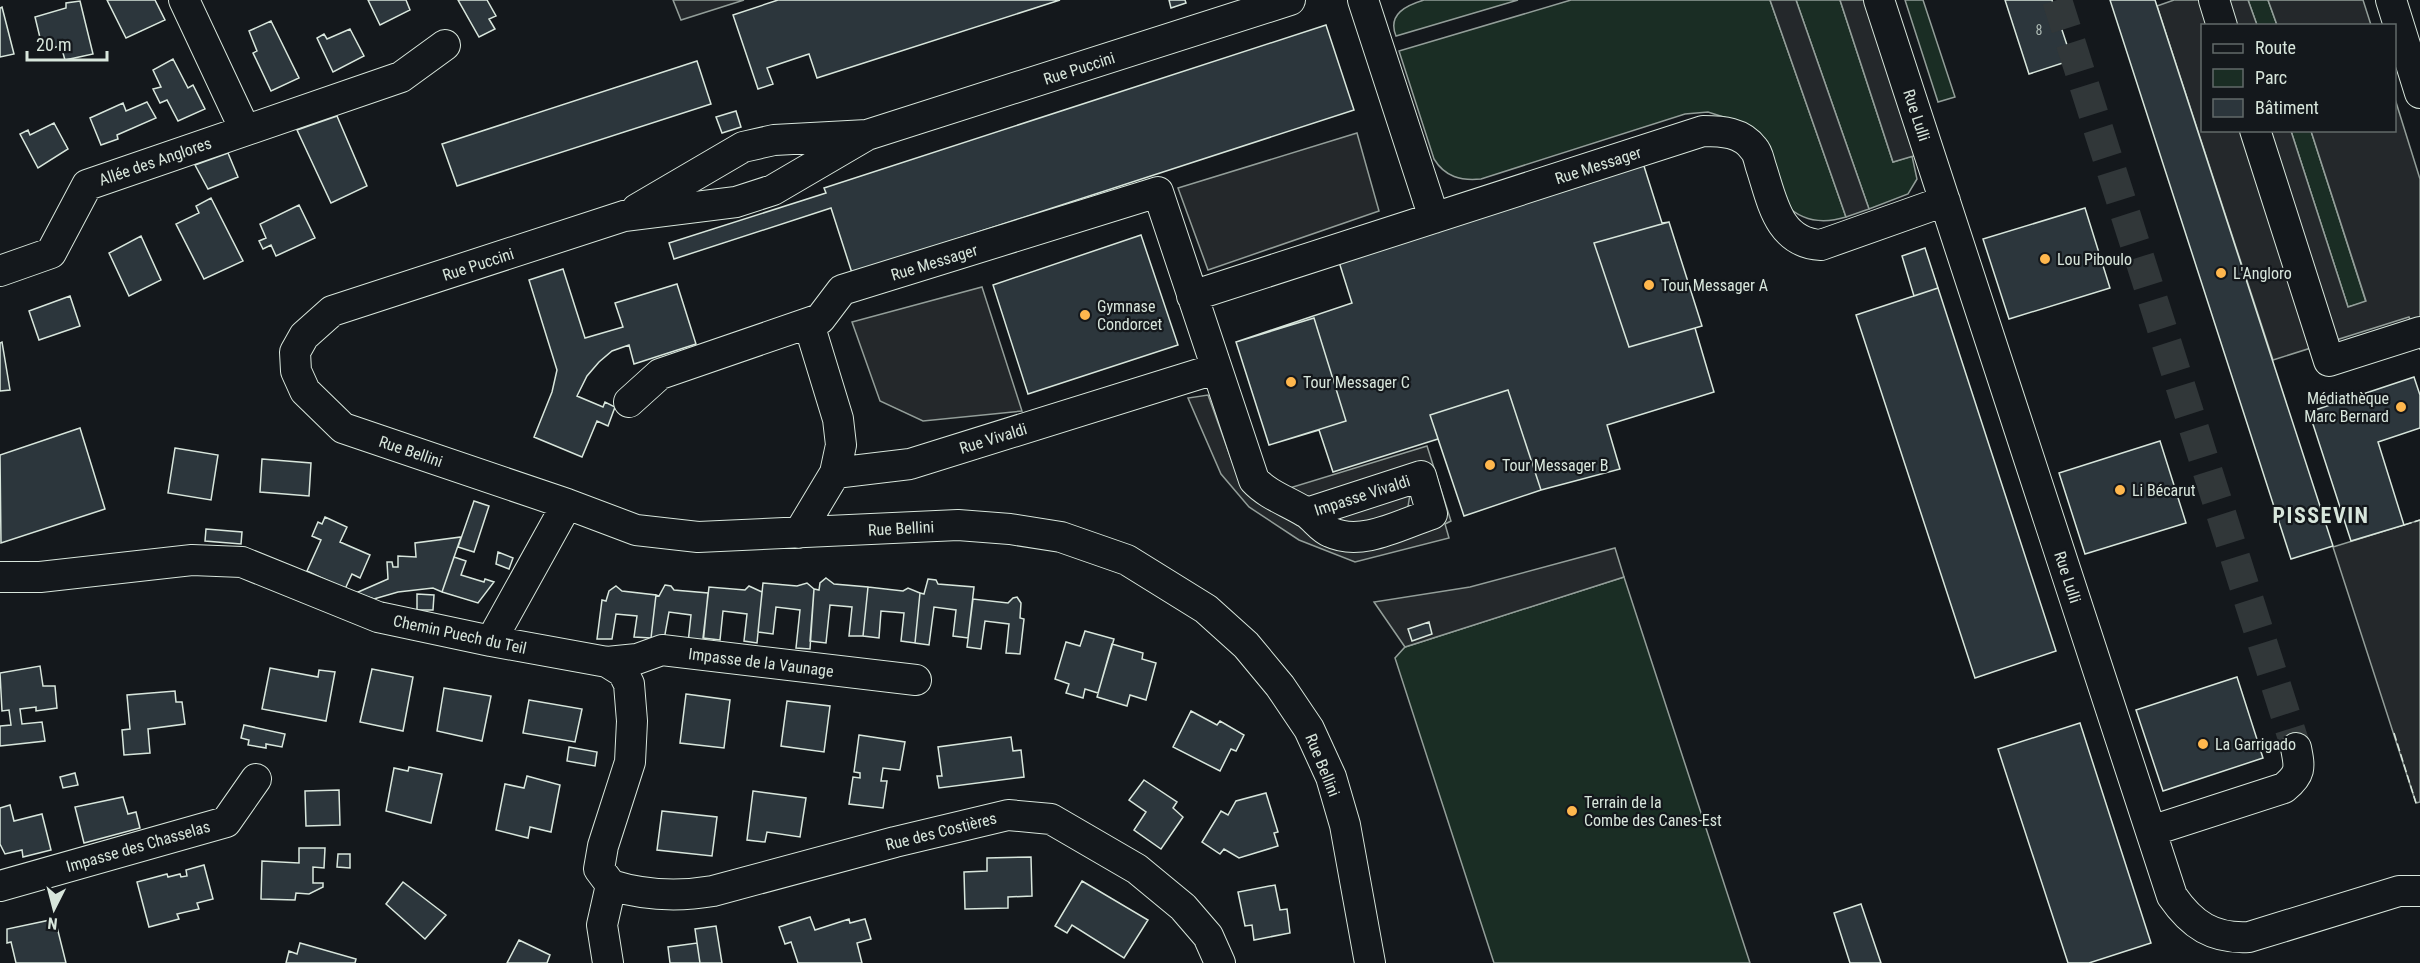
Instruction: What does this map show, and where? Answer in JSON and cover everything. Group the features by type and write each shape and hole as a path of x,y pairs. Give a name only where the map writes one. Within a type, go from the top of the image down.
{"street":[{"path":"184,0 245,130"},
{"name":"Rue Puccini","path":"332,311 624,216 736,202 773,190 867,135 1290,0"},
{"path":"1363,0 1434,218"},
{"name":"Rue Lulli","path":"1879,0 2172,896 2181,910 2207,931 2228,938 2249,937 2399,891 2420,891"},
{"path":"2214,0 2221,24"},
{"path":"2391,0 2420,93"},
{"name":"Allée des Anglores","path":"0,271 51,253 87,184 401,77 445,45"},
{"name":"Rue Messager","path":"1192,296 1704,130 1725,131 1741,137 1755,149 1779,221 1805,244 1821,245 1946,201"},
{"path":"2257,132 2329,361 2420,332"},
{"name":"Rue Puccini","path":"624,216 743,147 774,140 867,135"},
{"name":"Rue Messager","path":"629,402 660,374 820,320 842,290 1158,192 1215,369"},
{"name":"Rue Bellini","path":"332,311 304,336 295,352 296,371 305,391 343,428 567,504 636,530 698,537 958,525 1010,529 1061,537 1127,560 1206,609 1246,645 1280,686 1309,729 1326,767 1345,825 1370,963"},
{"path":"799,533 835,473 841,445 838,419 809,324"},
{"name":"Rue Vivaldi","path":"835,473 910,464 1215,369"},
{"name":"Impasse Vivaldi","path":"1215,369 1254,480 1263,489 1307,513"},
{"path":"491,641 567,504"},
{"name":"Chemin Puech du Teil","path":"0,577 39,577 192,560 243,562 378,617 607,662"},
{"name":"Impasse de la Vaunage","path":"607,662 638,659 662,650 916,680"},
{"path":"607,662 623,672 629,684 632,721 630,762 603,846 599,869 612,885 602,925 608,963"},
{"path":"2151,831 2284,788 2296,778 2298,756"},
{"name":"Impasse des Chasselas","path":"0,886 226,822 256,779"},
{"name":"Rue des Costières","path":"612,885 651,894 693,894 1008,815 1051,819 1137,869 1182,907 1208,936 1220,963"}],"green space":[{"path":"1424,0 1518,0 1396,36 1394,22 1396,16 1405,8"},
{"path":"1571,0 1770,0 1846,217 1821,221 1806,218 1793,211 1786,205 1736,121 1708,112 1685,114 1481,179 1460,178 1448,174 1434,159 1399,51"},
{"path":"1796,0 1840,0 1893,162 1912,156 1917,179 1908,194 1869,209"},
{"path":"1905,0 1923,0 1955,97 1938,102"},
{"path":"2248,0 2268,0 2277,24 2257,24"},
{"path":"2291,132 2311,132 2366,302 2348,307"},
{"name":"Terrain de la Combe des Canes-Est","path":"1624,577 1750,963 1494,963 1395,658 1405,647"}],"shaded area":[{"path":"673,0 744,0 681,20"},
{"path":"1770,0 1796,0 1869,209 1846,217"},
{"path":"1840,0 1867,0 1917,155 1893,162"},
{"path":"2174,0 2248,0 2257,24 2201,24 2201,132 2291,132 2348,307 2366,301 2311,132 2396,132 2396,102 2420,179 2420,350 2409,317 2273,360 2157,6"},
{"path":"2268,0 2363,0 2371,24 2277,24"},
{"path":"1357,133 1379,211 1208,270 1178,188"},
{"path":"982,287 1022,411 923,421 880,401 852,322"},
{"path":"1208,395 1233,464 1308,527 1441,524 1424,468 1303,505 1283,490 1427,446 1451,521 1445,524 1449,538 1355,562 1299,540 1249,507 1221,474 1188,398"},
{"path":"1411,488 1406,519 1331,530 1325,513"},
{"path":"2420,520 2420,802 2416,803 2333,547"},
{"path":"1615,548 1624,577 1405,647 1374,602 1470,587"}],"building":[{"path":"107,0 155,0 165,20 126,38"},
{"path":"368,0 406,0 410,10 380,25"},
{"path":"458,0 487,0 496,16 489,19 495,29 479,37"},
{"path":"778,0 1060,0 817,78 809,54 767,68 773,84 758,89 733,15"},
{"path":"1169,0 1185,0 1186,3 1171,8"},
{"path":"2005,0 2052,0 2072,60 2029,74"},
{"name":"L'Angloro","path":"2110,0 2155,0 2333,546 2291,559"},
{"path":"80,1 93,54 65,60 61,46 43,50 35,17 66,8 66,3"},
{"path":"2,7 14,54 0,57 0,8"},
{"path":"271,21 299,78 271,91 253,53 257,51 249,31"},
{"path":"1326,25 1354,110 852,273 831,208 674,259 669,243 826,193 824,188"},
{"path":"350,29 364,56 333,72 317,38 324,34 327,39"},
{"path":"173,59 188,88 193,85 205,109 178,121 167,100 160,103 153,89 161,87 153,70"},
{"path":"697,61 711,104 457,186 442,144"},
{"path":"147,102 156,118 117,135 118,139 101,145 90,118 123,103 126,111"},
{"path":"736,111 741,127 722,133 716,117"},
{"path":"337,116 367,186 331,203 297,130"},
{"path":"54,123 68,149 38,168 20,134 28,130 30,135"},
{"path":"228,153 238,177 208,189 195,165"},
{"path":"1643,163 1662,223 1669,222 1702,326 1695,328 1714,392 1607,425 1620,469 1541,490 1464,516 1438,439 1333,472 1319,430 1269,445 1236,342 1352,303 1339,262"},
{"path":"211,198 243,261 204,279 176,224 199,213 196,206"},
{"path":"299,205 315,238 276,256 271,245 263,249 259,241 266,238 260,224"},
{"name":"Lou Piboulo","path":"2085,208 2110,288 2009,319 1983,239"},
{"name":"Tour Messager A","path":"1669,222 1702,326 1629,347 1594,243"},
{"name":"Gymnase Condorcet","path":"1141,235 1178,345 1028,394 993,285"},
{"path":"141,236 161,280 129,296 109,253"},
{"path":"1925,248 1938,288 1914,296 1902,256"},
{"path":"563,269 585,338 623,327 615,303 677,284 696,344 634,364 629,345 612,351 599,362 587,376 577,396 603,407 605,402 615,407 608,426 597,421 582,457 534,437 552,392 557,370 529,280"},
{"path":"1938,288 2056,651 1975,678 1856,315"},
{"path":"70,296 80,326 39,340 29,311"},
{"name":"Tour Messager C","path":"1314,318 1346,421 1269,445 1236,342"},
{"path":"2,342 10,390 0,391 0,343"},
{"path":"2414,377 2420,395 2420,428 2378,442 2404,525 2351,541 2309,412"},
{"name":"Tour Messager B","path":"1508,390 1541,490 1464,516 1430,415"},
{"path":"80,428 105,509 1,543 0,455"},
{"name":"Li Bécarut","path":"2160,441 2186,523 2085,554 2059,473"},
{"path":"175,448 218,455 211,500 168,493"},
{"path":"262,459 311,463 309,496 260,492"},
{"path":"474,501 489,506 474,552 458,547"},
{"path":"325,517 347,527 340,542 370,555 360,578 352,574 345,589 307,571 321,540 312,536 318,522 322,524"},
{"path":"206,529 242,532 241,544 205,541"},
{"path":"461,537 442,592 433,588 398,592 374,599 356,593 388,579 387,562 392,562 393,567 398,567 398,556 416,557 415,543"},
{"path":"498,552 513,558 509,569 496,564"},
{"path":"454,557 466,561 461,575 484,582 485,579 494,582 478,603 442,592"},
{"path":"826,578 834,584 868,587 863,636 849,636 852,607 830,605 826,643 810,641 814,589 819,590 820,583"},
{"path":"928,579 936,580 938,584 974,587 968,638 953,636 956,610 934,607 929,645 915,643 920,593 924,594"},
{"path":"763,583 797,586 807,583 814,589 810,649 796,648 800,610 776,607 773,634 758,632"},
{"path":"665,585 671,586 674,590 708,593 703,644 688,643 691,615 669,612 664,640 651,638 656,595 659,596"},
{"path":"616,586 622,591 656,595 651,638 634,637 637,616 616,614 612,639 597,639 602,600 606,601 609,591"},
{"path":"749,586 762,592 757,643 744,641 747,614 723,611 720,640 703,638 709,587 745,590"},
{"path":"868,587 903,591 908,588 920,593 915,643 901,641 904,613 881,611 879,638 863,636"},
{"path":"417,594 434,595 433,610 417,610"},
{"path":"1017,597 1021,603 1020,618 1024,619 1020,654 1006,653 1009,624 985,621 981,649 967,647 973,599 1008,603"},
{"path":"1429,622 1432,634 1412,641 1408,629"},
{"path":"1085,631 1114,639 1098,693 1085,689 1083,698 1066,693 1069,684 1055,679 1066,642 1080,646"},
{"path":"1112,644 1143,653 1142,659 1156,663 1146,700 1130,695 1127,706 1097,697"},
{"path":"40,666 43,686 55,686 57,708 36,711 36,707 20,709 22,724 42,722 45,741 0,746 0,726 11,725 9,710 2,711 0,673"},
{"path":"270,668 318,677 319,670 335,672 326,721 262,709"},
{"path":"372,669 413,677 403,731 360,722"},
{"name":"La Garrigado","path":"2237,677 2263,758 2163,791 2136,710"},
{"path":"444,688 491,696 482,741 437,731"},
{"path":"175,691 176,702 182,702 185,724 148,729 150,753 124,755 122,730 130,729 127,695"},
{"path":"686,694 730,700 724,748 680,743"},
{"path":"529,700 582,709 575,742 523,733"},
{"path":"787,701 830,706 824,752 781,746"},
{"path":"1191,711 1217,725 1220,721 1244,735 1236,751 1231,749 1220,771 1173,747"},
{"path":"2080,723 2151,943 2089,963 2068,963 1998,749"},
{"path":"244,725 285,734 282,747 266,744 266,748 248,745 249,740 241,738"},
{"path":"859,735 905,742 900,770 883,768 881,781 887,781 883,808 849,804 853,777 860,778 860,773 854,772"},
{"path":"1011,737 1013,751 1021,750 1024,777 939,788 937,776 942,776 938,747"},
{"path":"569,747 597,752 595,766 567,761"},
{"path":"409,767 442,774 431,823 386,811 394,768 408,771"},
{"path":"75,773 78,785 63,788 60,777"},
{"path":"527,776 560,785 551,832 530,827 528,838 496,830 505,784 524,788"},
{"path":"1144,780 1177,802 1173,808 1183,817 1161,849 1134,830 1146,812 1129,800"},
{"path":"339,790 340,825 306,826 305,791"},
{"path":"753,791 806,798 800,837 767,832 765,842 747,840"},
{"path":"1266,793 1278,832 1274,833 1278,846 1239,858 1224,849 1220,854 1202,842 1221,811 1228,815 1236,801"},
{"path":"123,797 128,814 136,812 140,828 84,843 75,807"},
{"path":"10,805 14,821 42,814 51,850 23,857 22,850 5,854 0,844 0,808"},
{"path":"662,811 717,817 712,856 657,850"},
{"path":"299,848 325,848 324,868 313,867 313,883 323,883 323,887 309,894 296,893 295,900 261,899 262,861 299,863"},
{"path":"338,854 350,854 350,868 337,867"},
{"path":"1031,857 1032,896 1008,897 1008,908 965,909 964,872 987,871 987,858"},
{"path":"204,865 213,899 197,903 199,909 177,914 179,919 149,927 137,882 167,874 168,877 180,874 181,877 187,876 186,870"},
{"path":"1082,881 1148,920 1124,958 1072,925 1067,933 1055,926"},
{"path":"403,882 446,915 425,939 386,904"},
{"path":"1275,885 1280,910 1287,909 1290,933 1254,940 1252,925 1245,926 1238,892"},
{"path":"1861,904 1881,963 1850,963 1834,913"},
{"path":"810,917 815,930 849,919 850,923 865,919 871,939 857,943 862,963 798,963 791,942 785,944 779,927"},
{"path":"55,919 66,963 16,963 11,942 7,943 7,929"},
{"path":"716,926 722,963 700,963 695,929"},
{"path":"519,940 550,955 547,963 507,963"},
{"path":"300,943 356,959 355,963 286,963 289,951 297,954"},
{"path":"697,943 700,963 670,963 668,947"}],"tunnel":[{"path":"2057,0 2296,748"}],"fence":[{"path":"2404,525 2420,520"},
{"path":"2394,733 2416,803"}],"place":[{"name":"Lou Piboulo","path":"2045,259"},
{"name":"L'Angloro","path":"2221,273"},
{"name":"Tour Messager A","path":"1649,285"},
{"name":"Gymnase Condorcet","path":"1085,315"},
{"name":"Tour Messager C","path":"1291,382"},
{"name":"Médiathèque Marc Bernard","path":"2401,407"},
{"name":"Tour Messager B","path":"1490,465"},
{"name":"Li Bécarut","path":"2120,490"},
{"name":"La Garrigado","path":"2203,744"},
{"name":"Terrain de la Combe des Canes-Est","path":"1572,811"}],"district":[{"name":"PISSEVIN","path":"2321,515"}]}
